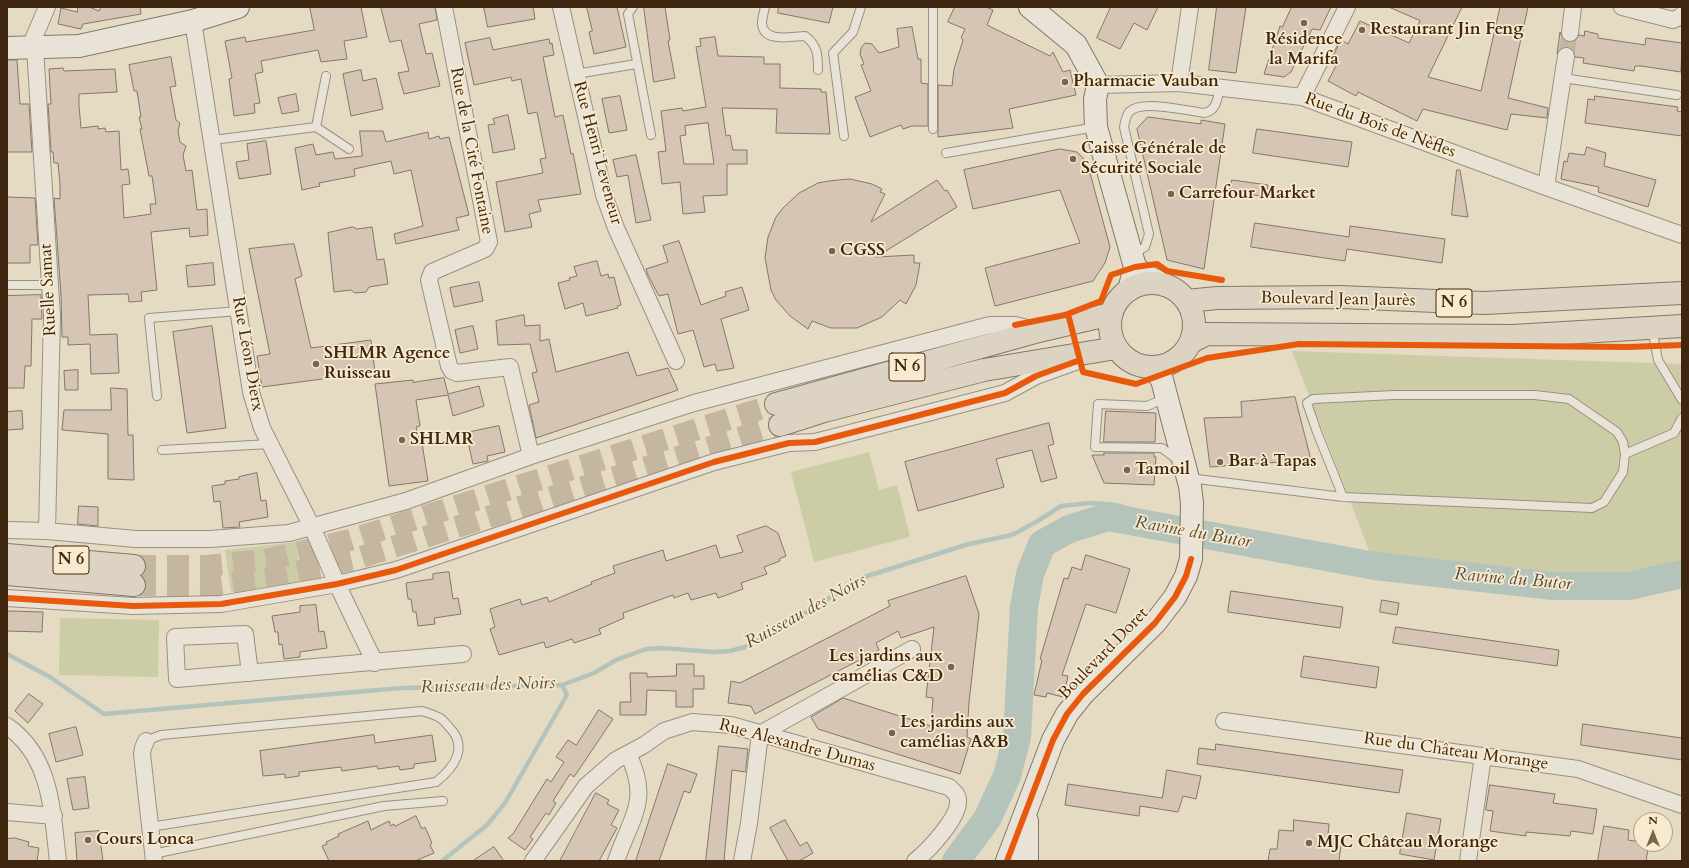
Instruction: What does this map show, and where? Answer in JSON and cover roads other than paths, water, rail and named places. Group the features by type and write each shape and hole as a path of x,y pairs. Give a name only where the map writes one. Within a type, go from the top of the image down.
{"main road":[{"path":"1162,377 1123,357 1116,348 1110,335 1111,314 1117,302 1129,290 1141,284 1165,284 1178,291 1187,300 1194,320 1191,342"},
{"name":"Boulevard Jean Jaurès","path":"1187,300 1217,298 1340,298 1484,303 1682,293"},
{"name":"N 6","path":"776,404 1039,331 1111,314"},
{"name":"Boulevard Jean Jaurès","path":"1162,377 1174,362 1184,353 1191,342 1207,334 1513,336 1682,326"},
{"name":"N 6","path":"780,425 824,411 984,370 1116,348"},
{"name":"N 6","path":"7,555 134,576 7,574"}],"street":[{"path":"32,48 47,7"},
{"path":"7,48 79,46 193,21 238,7"},
{"name":"Rue de la Cité Fontaine","path":"444,7 489,242 485,250 432,272 429,280 449,366 452,371 457,373 510,367 531,456"},
{"name":"Rue Henri Leveneur","path":"561,7 604,194 616,228 676,361"},
{"path":"1030,7 1076,45 1098,85 1095,99 1096,127 1134,261 1146,276 1165,284"},
{"path":"1179,83 1190,7"},
{"path":"1302,97 1347,7"},
{"path":"1570,33 1573,7"},
{"path":"1622,7 1673,20 1682,15"},
{"name":"Rue Léon Dierx","path":"193,21 213,140 251,392 262,428 312,527 337,584 375,663"},
{"name":"Ruelle Samat","path":"32,48 41,141 52,316 47,531"},
{"path":"1546,187 1566,56"},
{"name":"Rue du Bois de Nèfles","path":"1098,85 1179,83 1302,97 1546,187 1682,235"},
{"path":"1129,290 1134,261"},
{"path":"7,530 47,531 136,539 210,539 289,533 406,501 531,456 694,403 990,325 1015,325 1039,331"},
{"path":"7,598 133,606 222,604 337,584 396,570 714,462 789,443 815,442 1005,393 1036,376 1116,348"},
{"name":"Boulevard Doret","path":"1007,861 1053,740 1067,714 1083,694 1155,623 1175,597 1186,576 1191,559 1192,503 1186,472 1162,377"},
{"path":"250,673 245,634 175,637 177,679 375,663 463,654"},
{"path":"742,861 749,823 760,734 912,649"},
{"name":"Rue du Château Morange","path":"1224,721 1578,769 1682,805"},
{"name":"Rue Alexandre Dumas","path":"533,861 586,786 616,760 664,731 692,722 731,725 949,787 956,794 958,801 955,812 948,824 929,848 915,861"},
{"path":"7,726 22,739 41,768 54,816 58,861"},
{"path":"146,741 142,754 154,858"},
{"path":"616,861 638,805 639,782 636,771 628,754"},
{"path":"1468,861 1483,756"},
{"name":"Boulevard Doret","path":"1027,810 1028,861"},
{"path":"7,812 54,816"}],"lane":[{"path":"633,7 628,14 636,64 651,135"},
{"path":"765,7 762,24 765,31 773,36 781,38 805,36 814,43 818,53 818,70"},
{"path":"844,136 833,53 853,32 861,7"},
{"path":"933,7 933,130"},
{"path":"576,74 636,64"},
{"path":"316,127 326,76"},
{"path":"1563,78 1677,95"},
{"path":"1134,261 1145,247 1149,234 1124,127 1125,119 1129,112 1136,108 1148,106 1205,113 1210,112 1215,107 1220,88"},
{"path":"213,140 316,127 349,149"},
{"path":"946,153 1096,127"},
{"path":"7,285 49,284"},
{"path":"158,396 149,318 239,312"},
{"path":"1652,328 1658,360 1682,400"},
{"path":"1162,377 1147,406 1098,404 1095,447 1162,448 1186,472 1343,496 1592,508 1604,502 1623,472 1625,454 1623,442 1617,432 1569,399 1535,395 1394,395 1313,399 1307,403 1343,496"},
{"path":"1625,454 1674,434 1682,418"},
{"path":"162,450 270,444"},
{"path":"146,741 161,735 422,711 440,718 453,731 459,745 457,759 449,772 436,782 150,827"},
{"path":"154,858 384,806 443,801"}],"waterway":[{"name":"Ruisseau des Noirs","path":"7,654 50,677 104,714 401,688 562,685 594,673 616,660 646,649 662,648 714,652 730,651 749,646 861,578 969,544 1012,535 1061,506 1091,503 1116,505 1133,510 1157,525"},
{"name":"Ravine du Butor","path":"956,861 987,819 1007,776 1017,737 1024,607 1030,574 1042,544 1069,529 1108,517 1375,566 1553,586 1629,586 1682,574"},
{"path":"442,861 487,825 505,803 567,695 562,685"}],"tunnel":[{"path":"1566,56 1570,33"},
{"path":"134,566 206,566 266,560 350,540 776,404"},
{"path":"134,585 208,586 269,578 355,559 780,425"}],"place":[{"name":"Résidence la Marifa","path":"1304,23"},
{"name":"Restaurant Jin Feng","path":"1362,30"},
{"name":"Pharmacie Vauban","path":"1065,82"},
{"name":"Caisse Générale de Sécurité Sociale","path":"1073,159"},
{"name":"Carrefour Market","path":"1171,194"},
{"name":"CGSS","path":"832,251"},
{"name":"SHLMR Agence Ruisseau","path":"316,364"},
{"name":"SHLMR","path":"402,440"},
{"name":"Bar à Tapas","path":"1220,462"},
{"name":"Tamoil","path":"1127,470"},
{"name":"Les jardins aux camélias C&D","path":"951,667"},
{"name":"Les jardins aux camélias A&B","path":"892,733"},
{"name":"Cours Lonca","path":"88,840"},
{"name":"MJC Château Morange","path":"1309,843"}]}
